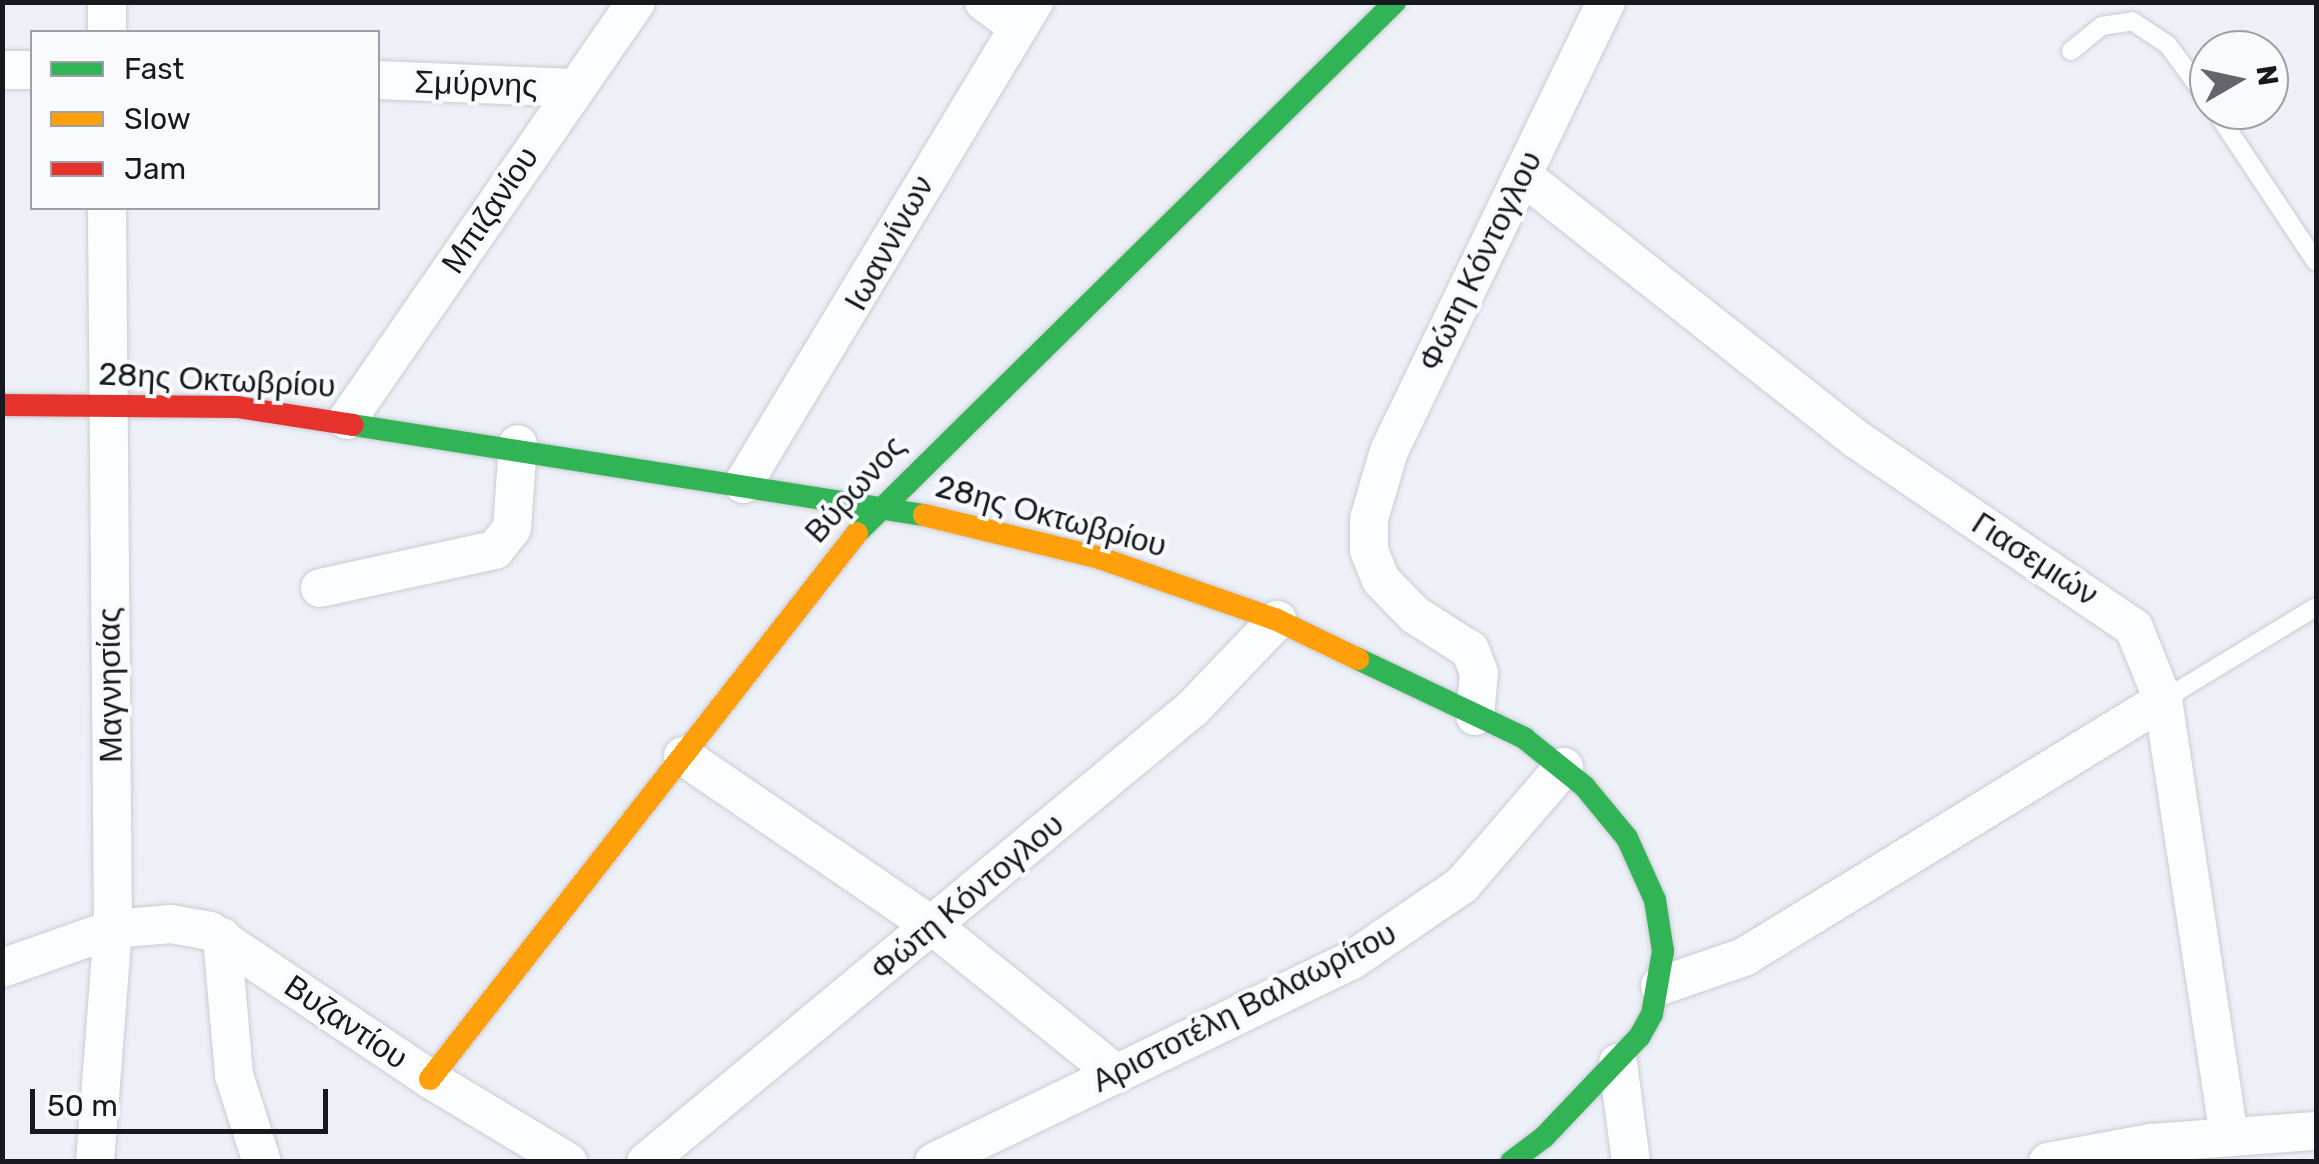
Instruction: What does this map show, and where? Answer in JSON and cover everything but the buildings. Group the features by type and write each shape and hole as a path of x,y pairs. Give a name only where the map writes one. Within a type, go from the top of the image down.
{"street":[{"path":"107,2 107,30"},
{"name":"Μπιζανίου","path":"346,420 636,2"},
{"path":"984,2 1025,14"},
{"name":"Βύρωνος","path":"430,1078 879,504 1394,2"},
{"name":"Φώτη Κόντογλου","path":"1475,716 1479,674 1470,650 1387,587 1372,561 1368,530 1389,451 1606,2"},
{"name":"Ιωαννίνων","path":"743,484 857,304 945,140 1025,14"},
{"path":"2,70 30,70"},
{"name":"Σμύρνης","path":"380,80 574,88"},
{"name":"Γιασεμιών","path":"1523,176 1856,440 2122,615 2145,645 2163,700 2229,1137"},
{"name":"Μαγνησίας","path":"96,1162 112,929 107,210"},
{"name":"28ης Οκτωβρίου","path":"2,406 237,407 518,444 879,504 1100,558 1277,620 1475,716 1564,767 1605,808 1642,868 1662,928 1660,986 1652,1014 1618,1063 1511,1162"},
{"path":"320,588 495,550 512,528 518,444"},
{"name":"Φώτη Κόντογλου","path":"646,1162 1193,708 1277,620"},
{"path":"1660,986 1744,957 2163,700"},
{"path":"683,756 934,926 1114,1073"},
{"name":"Αριστοτέλη Βαλαωρίτου","path":"934,1162 1352,960 1436,907 1564,767"},
{"name":"Βυζαντίου","path":"2,968 112,929 190,925 222,937 430,1078 568,1162"},
{"path":"222,937 234,1075 262,1162"},
{"path":"1618,1063 1631,1162"},
{"path":"2048,1162 2229,1137 2316,1131"}],"lane":[{"path":"2072,51 2102,26 2132,21 2168,45 2189,74"},
{"path":"2228,130 2316,262"},
{"path":"2163,700 2316,607"}],"traffic: fast":[{"path":"857,533 1395,2"},
{"path":"353,425 924,515"},
{"path":"1358,659 1524,738 1584,786 1627,838 1655,900 1663,951 1652,1014 1639,1037 1544,1137 1511,1162"}],"traffic: slow":[{"path":"924,515 1100,558 1277,620 1358,659"},
{"path":"430,1079 857,533"}],"traffic: jam":[{"path":"2,405 237,407 353,425"}]}
